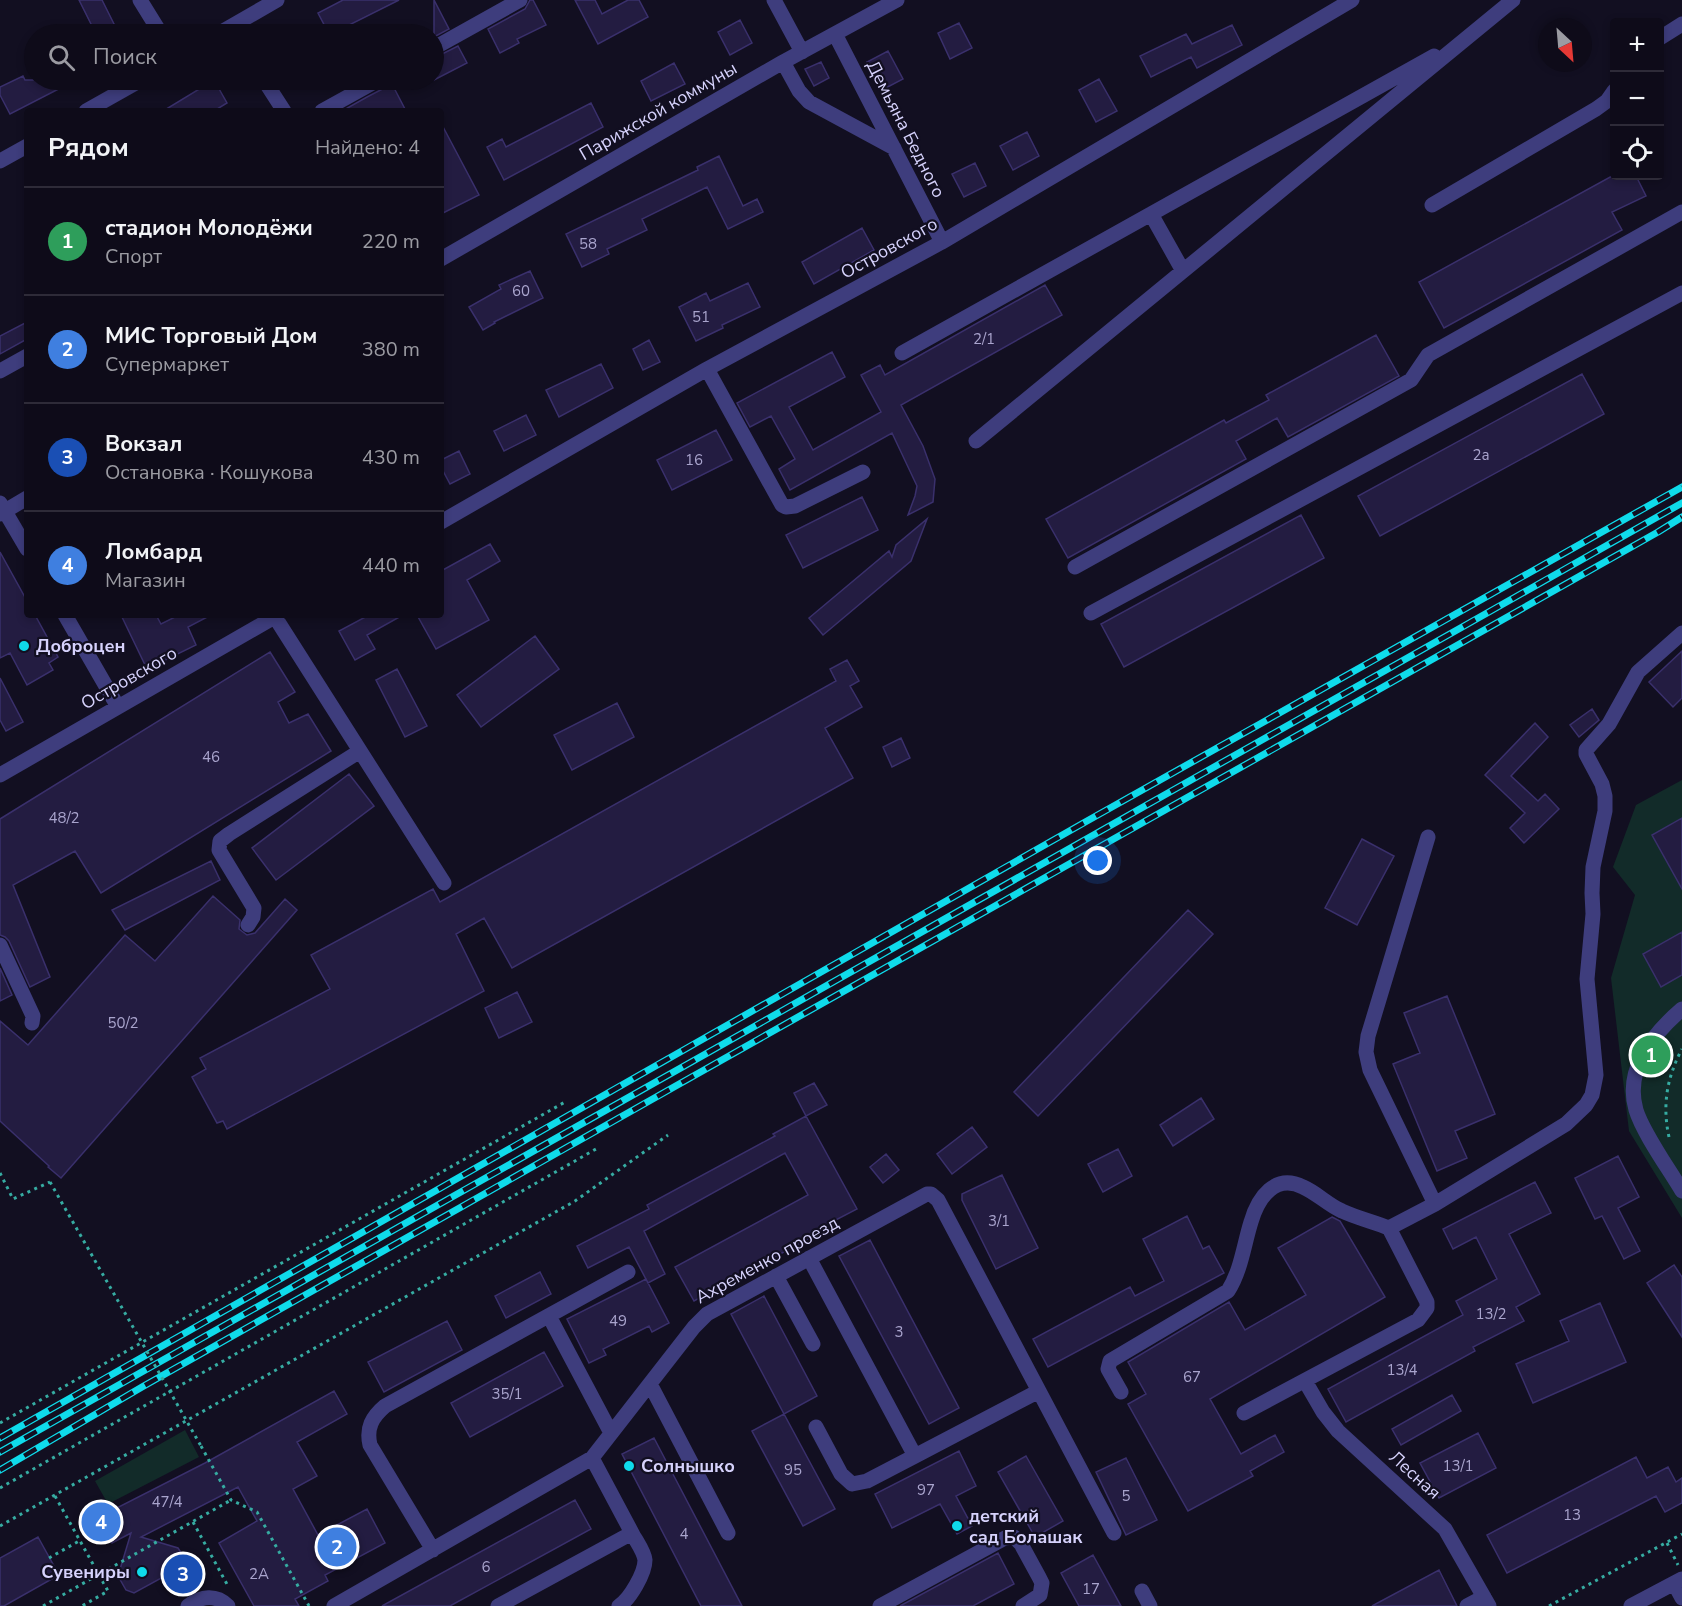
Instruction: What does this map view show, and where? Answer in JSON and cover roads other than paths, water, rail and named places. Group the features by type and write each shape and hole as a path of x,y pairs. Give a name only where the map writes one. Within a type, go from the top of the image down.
{"street":[{"path":"140,0 155,24"},
{"path":"240,24 277,0"},
{"path":"444,42 520,0"},
{"path":"774,0 802,52"},
{"name":"Парижской коммуны","path":"444,257 783,62 897,0"},
{"name":"Островского","path":"444,520 707,369 942,242 1352,0"},
{"path":"976,441 1513,0"},
{"path":"1664,35 1682,24"},
{"name":"Демьяна Бедного","path":"835,33 942,242"},
{"path":"902,353 1469,36"},
{"path":"783,62 799,91 809,102 894,148"},
{"path":"91,108 123,90"},
{"path":"270,90 282,108"},
{"path":"327,108 360,90"},
{"path":"1432,205 1596,110 1610,97"},
{"path":"0,161 24,148"},
{"path":"1076,567 1411,380 1428,355 1682,212"},
{"path":"1151,214 1183,272"},
{"path":"1091,613 1682,293"},
{"path":"0,371 24,358"},
{"path":"707,369 782,506 795,506 863,472"},
{"path":"24,499 2,509 24,544"},
{"path":"67,618 118,707"},
{"name":"Островского","path":"0,775 274,618"},
{"path":"278,618 444,883"},
{"path":"1389,1228 1435,1204 1566,1124 1578,1114 1592,1095 1596,1065 1587,979 1593,914 1593,867 1605,804 1602,784 1586,750 1609,724 1638,672 1682,633"},
{"path":"248,924 253,917 254,908 219,850 220,842 360,750"},
{"path":"1428,837 1368,1036 1366,1052 1370,1070 1435,1204"},
{"path":"0,945 33,1016 32,1023"},
{"path":"1682,1009 1656,1035 1645,1052 1639,1062 1634,1086 1635,1108 1682,1191"},
{"path":"1121,1392 1108,1369 1110,1361 1228,1291 1235,1277 1255,1208 1262,1196 1271,1188 1282,1183 1293,1183 1341,1211 1389,1228 1425,1295 1427,1308 1418,1320 1244,1413"},
{"name":"Ахременко проезд","path":"334,1606 592,1458 702,1318 922,1196 931,1194 938,1200 1114,1533"},
{"path":"809,1258 915,1456"},
{"path":"433,1550 370,1445 368,1438 370,1424 385,1406 628,1272"},
{"path":"776,1276 813,1344"},
{"path":"549,1316 612,1433"},
{"name":"Лесная","path":"1305,1380 1323,1412 1338,1431 1445,1529 1486,1601"},
{"path":"650,1384 728,1533"},
{"path":"816,1427 841,1474 852,1484 867,1481 1039,1391"},
{"path":"592,1458 644,1555 644,1565 627,1601 619,1606"},
{"path":"498,1606 632,1533"},
{"path":"880,1606 1005,1538 1014,1537 1021,1544 1042,1583 1040,1595 1023,1606"},
{"path":"1631,1606 1679,1578 1682,1598"},
{"path":"1142,1591 1150,1606"},
{"path":"190,1604 205,1598 215,1598 228,1606"},
{"path":"1467,1606 1486,1601"}],"railway":[{"path":"0,1438 1087,821 1682,487"},
{"path":"0,1452 1682,503"},
{"path":"0,1470 142,1387 1682,517"}],"place":[{"name":"Доброцен","path":"24,646"},
{"name":"стадион Молодёжи","path":"1651,1055"},
{"name":"Солнышко","path":"629,1466"},
{"name":"Ломбард","path":"101,1522"},
{"name":"детский сад Болашак","path":"957,1526"},
{"name":"МИС Торговый Дом","path":"337,1547"},
{"name":"Сувениры","path":"142,1572"},
{"name":"Вокзал","path":"183,1574"}]}
